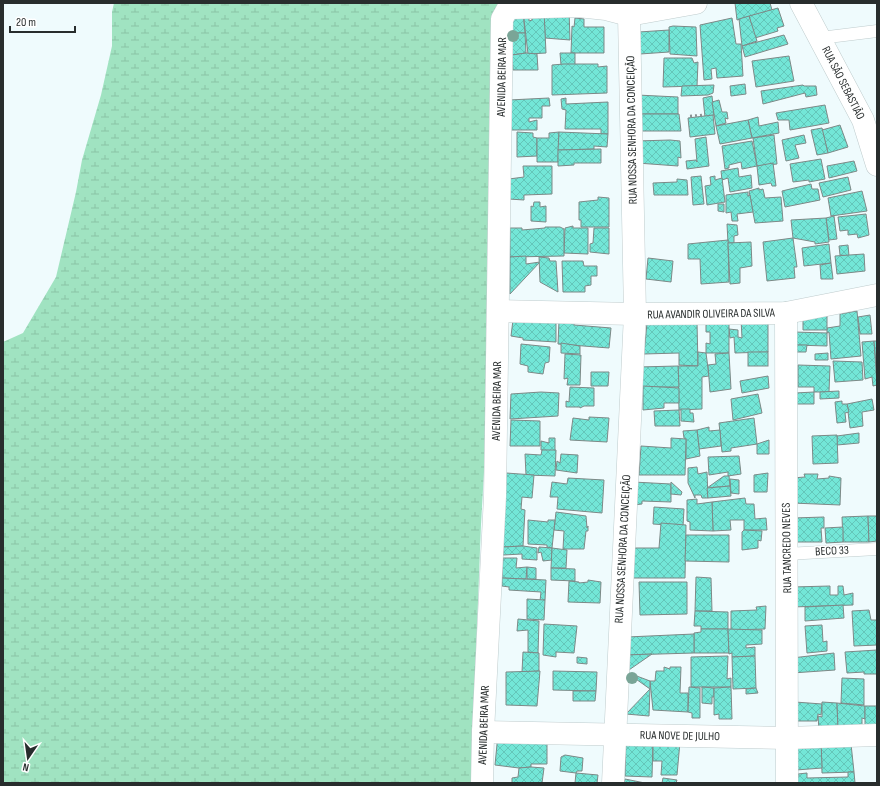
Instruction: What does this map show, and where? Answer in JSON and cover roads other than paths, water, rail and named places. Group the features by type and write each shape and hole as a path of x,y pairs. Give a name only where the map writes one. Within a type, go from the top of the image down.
{"street":[{"path":"606,6 629,15 696,3"},
{"name":"RUA SÃO SEBASTIÃO","path":"801,3 863,120 877,165"},
{"name":"AVENIDA BEIRA MAR","path":"482,783 483,732 495,496 499,311 502,18 507,10 512,8 606,6"},
{"name":"RUA NOSSA SENHORA DA CONCEIÇÃO","path":"629,15 634,245"},
{"name":"RUA AVANDIR OLIVEIRA DA SILVA","path":"634,245 635,314"},
{"name":"RUA AVANDIR OLIVEIRA DA SILVA","path":"499,311 635,314 786,313 877,295"},
{"name":"RUA TANCREDO NEVES","path":"786,313 786,554 788,596 787,783"},
{"name":"RUA NOSSA SENHORA DA CONCEIÇÃO","path":"613,783 614,735 635,314"},
{"name":"RUA NOVE DE JULHO","path":"483,732 787,738 877,736"}],"lane":[{"path":"820,38 877,31"},
{"name":"BECO 33","path":"786,554 877,549"}]}
